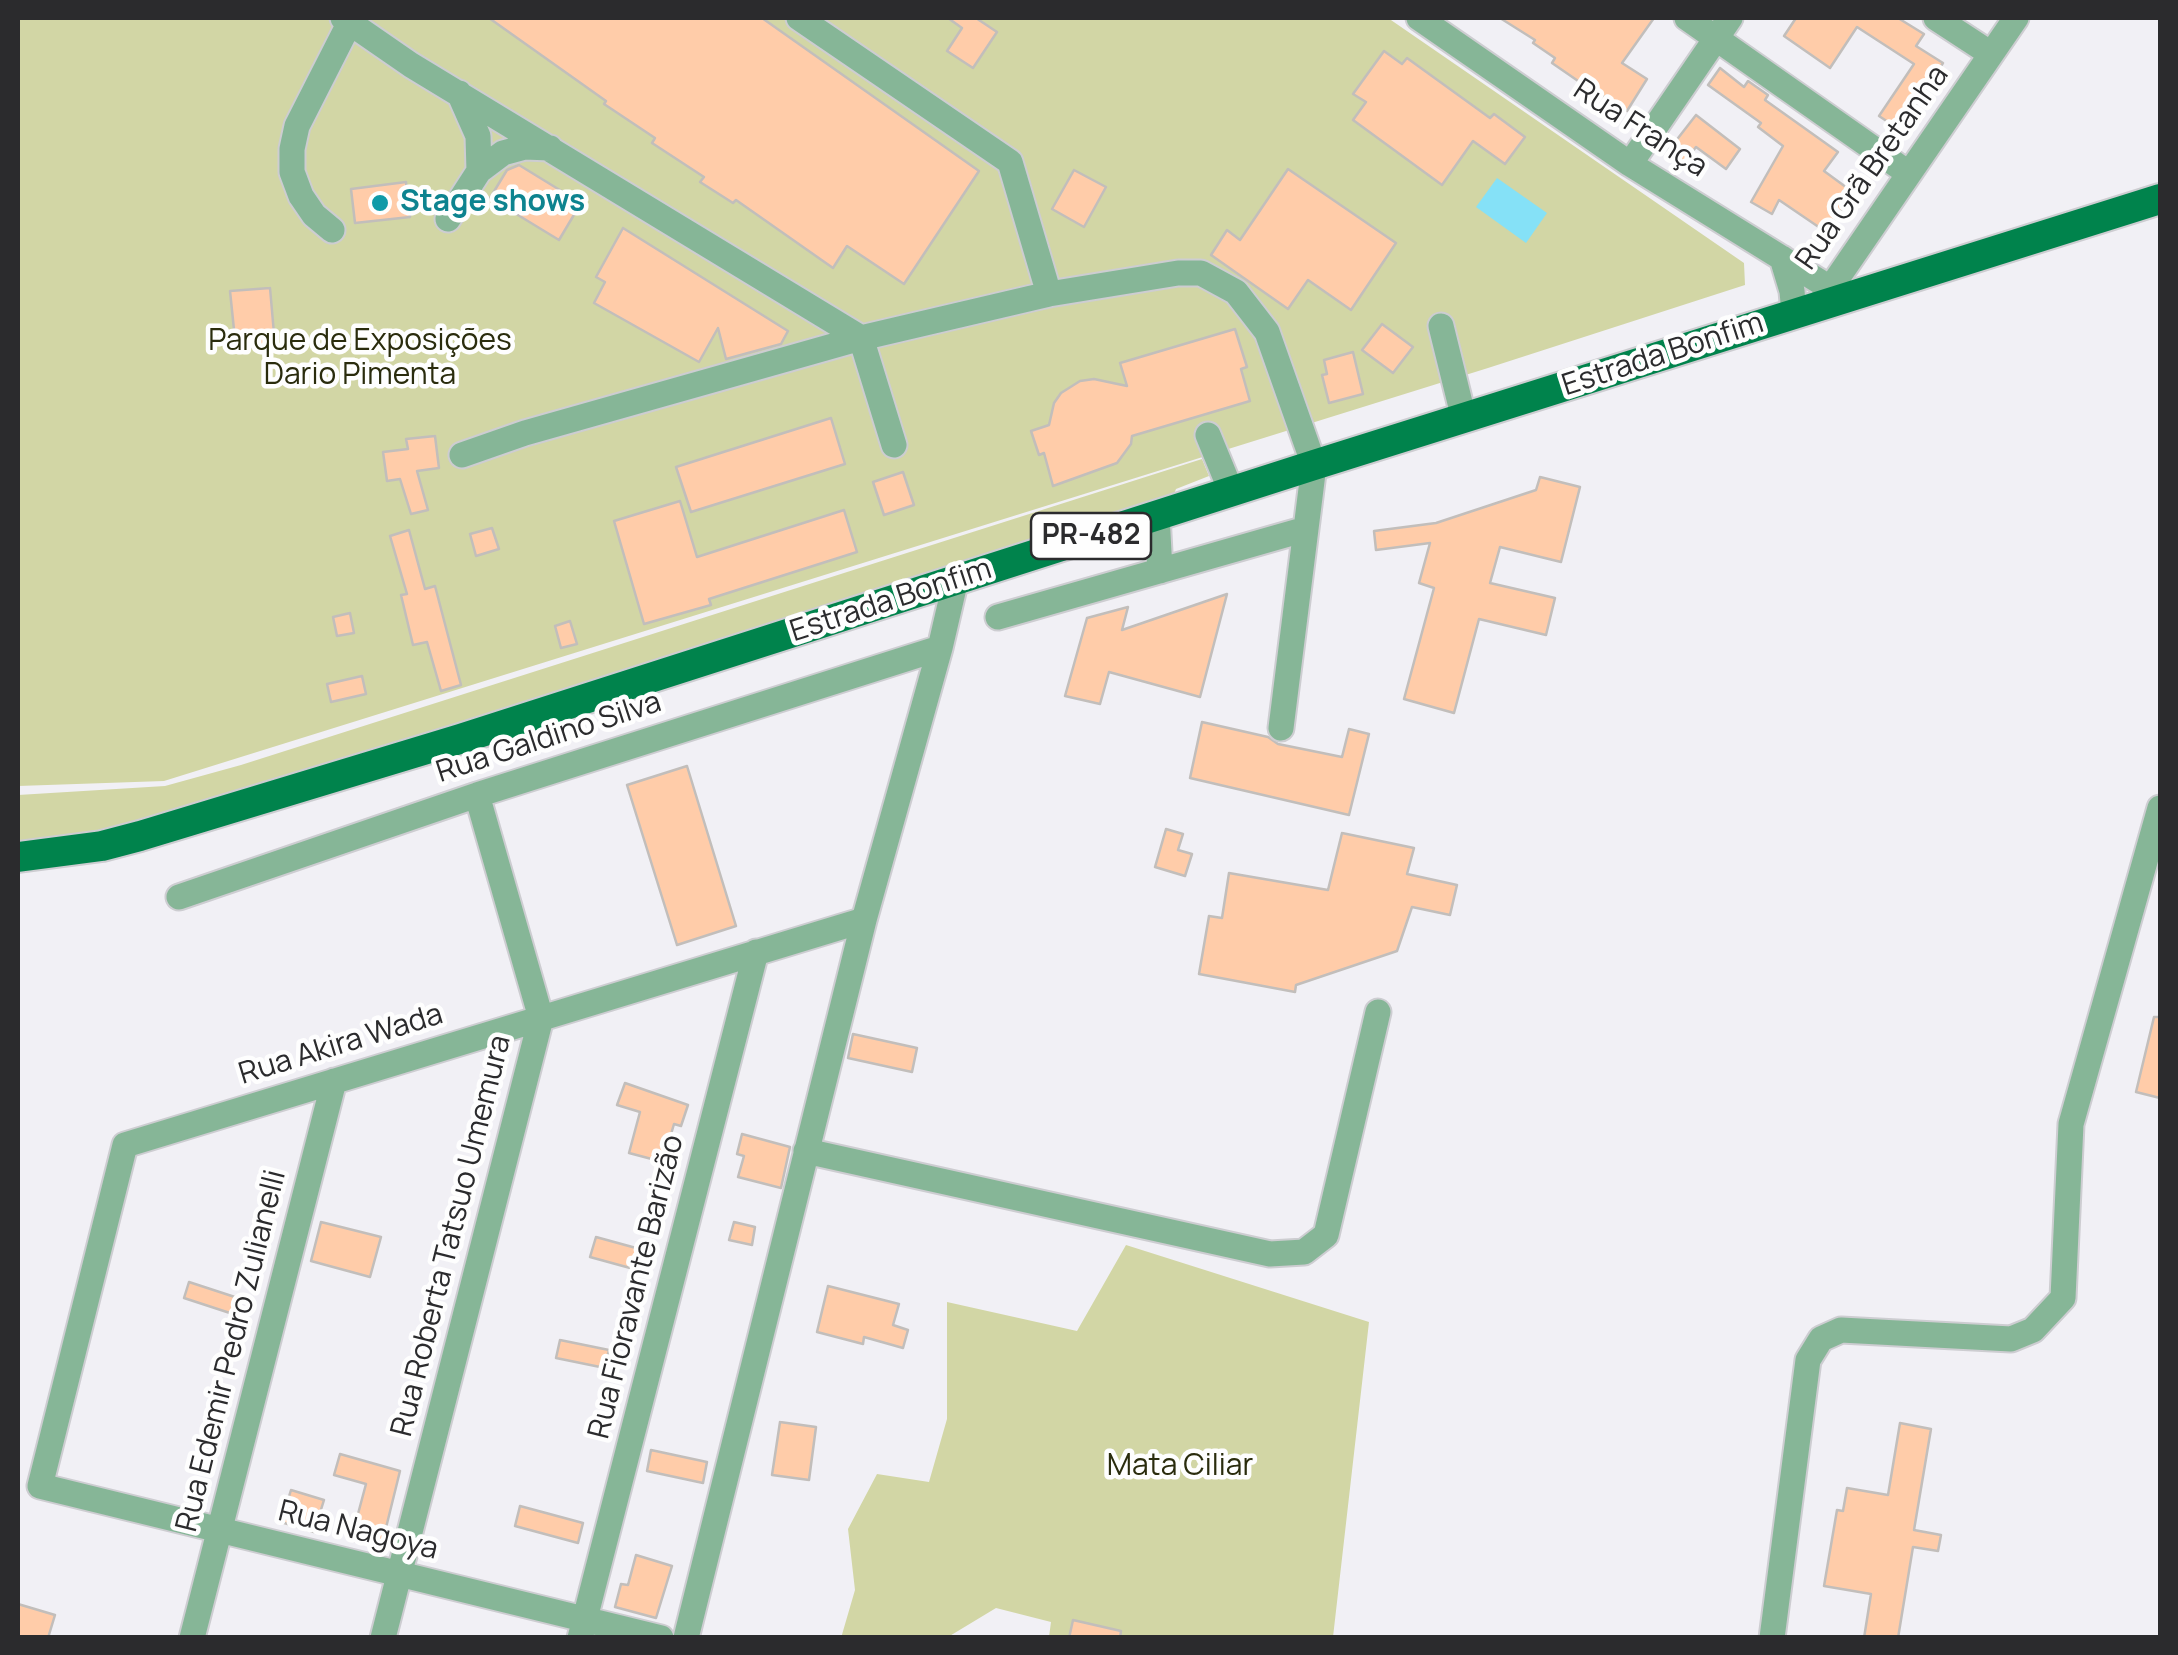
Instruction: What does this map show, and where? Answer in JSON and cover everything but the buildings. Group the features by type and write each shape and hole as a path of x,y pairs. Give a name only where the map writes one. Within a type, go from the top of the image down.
{"main road":[{"name":"Estrada Bonfim","path":"18,857 102,846 176,826 685,668 1814,303 2160,199"}],"street":[{"path":"799,18 1010,162 1050,294"},
{"name":"Rua França","path":"1419,18 1446,25 1630,164 1782,258 1814,303"},
{"path":"1687,18 1723,28 1908,172"},
{"path":"1936,18 1991,54"},
{"name":"Rua Grã Bretanha","path":"1814,303 2016,18"},
{"path":"332,230 314,215 301,196 292,172 292,149 296,126 348,19 458,93 862,338 894,445"},
{"path":"1630,164 1723,28"},
{"path":"458,93 478,136 479,172"},
{"path":"448,219 479,172 502,153 550,148"},
{"path":"1782,258 1790,281 1814,303"},
{"path":"462,455 525,433 862,338 1050,294 1178,272 1201,273 1221,281 1246,302 1266,332 1314,465 1282,728"},
{"path":"1441,326 1464,419"},
{"path":"1208,435 1231,491"},
{"path":"1157,515 1160,571"},
{"path":"998,617 1306,529"},
{"path":"686,1638 864,920 956,579"},
{"name":"Rua Galdino Silva","path":"179,897 478,794 940,648"},
{"name":"Rua Roberta Tatsuo Umemura","path":"383,1638 541,1018 478,794"},
{"path":"1772,1638 1808,1360 1821,1339 1841,1330 2012,1339 2033,1330 2063,1298 2071,1124 2160,808"},
{"name":"Rua Akira Wada","path":"40,1486 125,1145 864,920"},
{"name":"Rua Fioravante Barizão","path":"582,1628 756,952"},
{"path":"806,1152 1270,1254 1304,1252 1326,1235 1378,1012"},
{"name":"Rua Edemir Pedro Zulianelli","path":"192,1638 334,1081"},
{"name":"Rua Nagoya","path":"40,1486 400,1574 582,1628 661,1638"}],"green space":[{"name":"Parque de Exposições Dario Pimenta","path":"18,18 1388,18 1744,263 1745,285 164,781 18,786"},
{"path":"1202,459 1209,476 1176,489 1173,496 371,757 89,838 18,846 18,795 165,786 241,765"},
{"name":"Mata Ciliar","path":"1126,1245 1369,1322 1333,1637 1049,1637 1051,1622 996,1608 948,1637 841,1638 855,1590 848,1529 877,1474 929,1482 947,1419 947,1302 1077,1331"}],"water":[{"path":"1497,178 1547,213 1526,243 1476,207"}],"place":[{"name":"Stage shows","path":"380,203"}]}
